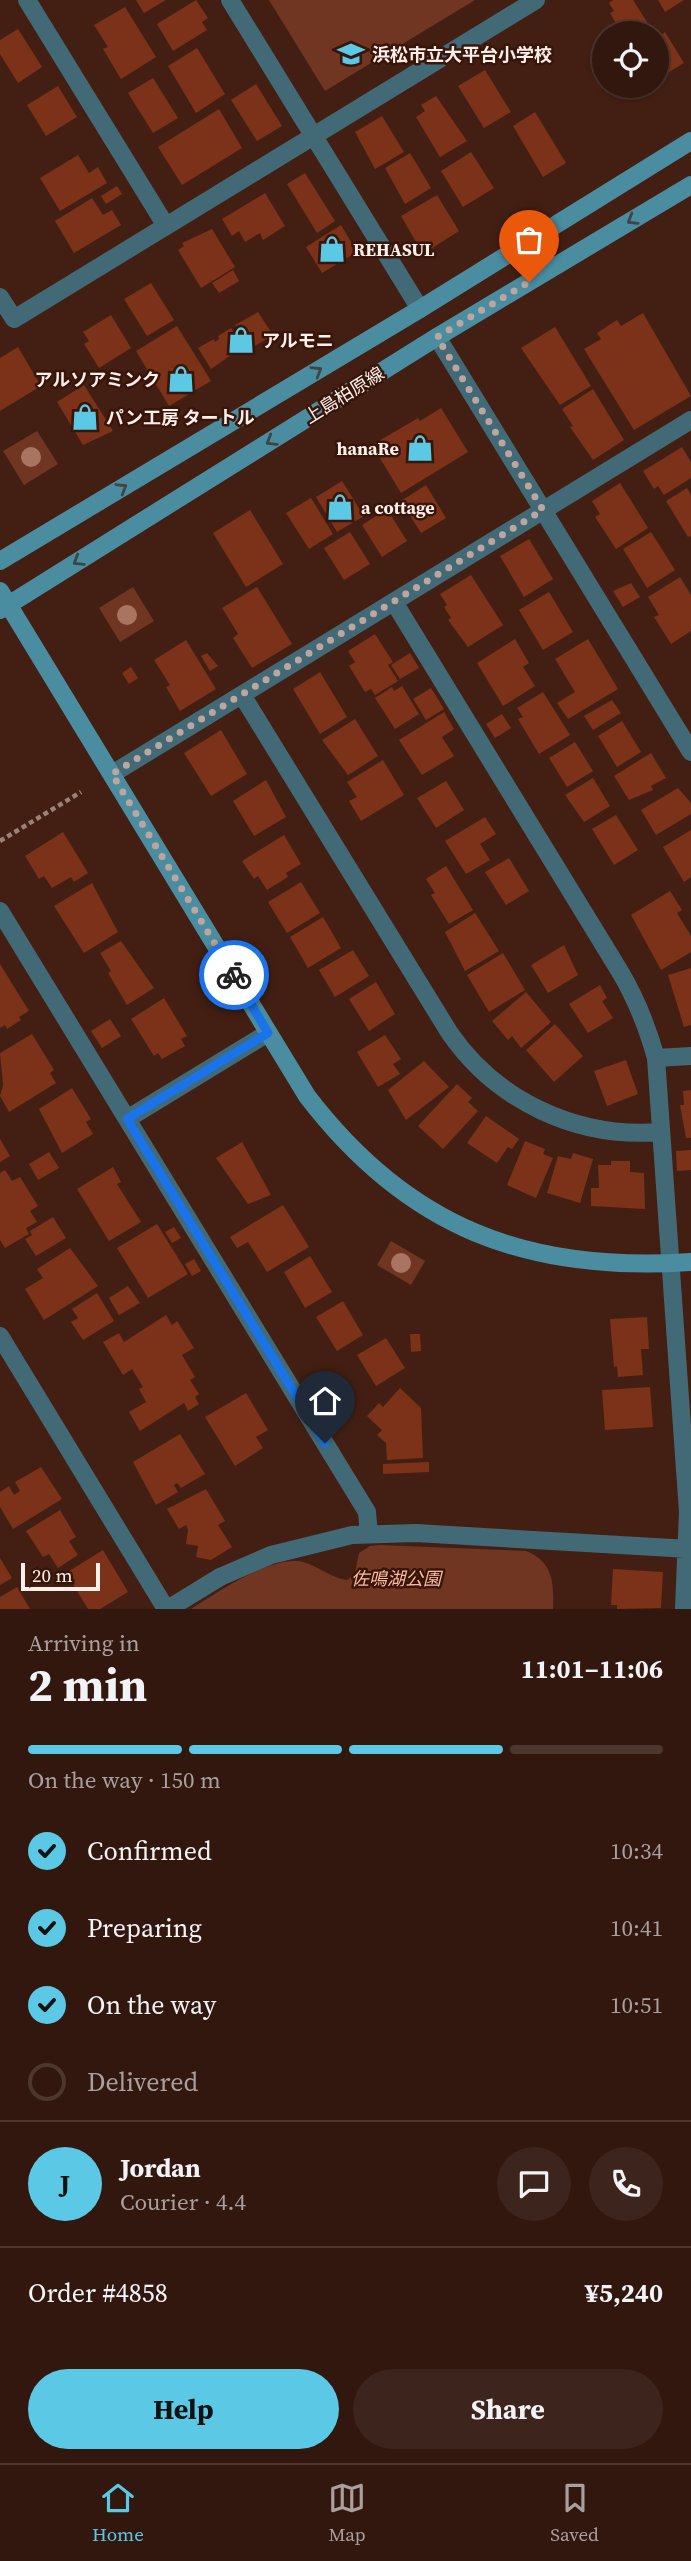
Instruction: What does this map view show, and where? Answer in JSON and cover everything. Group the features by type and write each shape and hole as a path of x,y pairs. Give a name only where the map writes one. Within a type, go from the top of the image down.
{"street":[{"path":"27,0 166,226"},
{"path":"230,0 420,309"},
{"path":"0,297 14,319 536,0"},
{"name":"上島柏原線","path":"0,561 420,309 691,141"},
{"name":"上島柏原線","path":"3,602 691,185"},
{"path":"437,337 691,752"},
{"path":"112,774 691,420"},
{"path":"3,602 112,774 307,1096 331,1127 388,1182 421,1205 492,1240 530,1252 608,1264 691,1262"},
{"path":"394,602 629,986 645,1021 656,1058 689,1549 684,1609"},
{"path":"242,695 449,1032 474,1063 503,1090 556,1118 639,1134 661,1132"},
{"path":"0,911 367,1512 369,1534"},
{"path":"127,1119 268,1033"},
{"path":"656,1058 691,1056"},
{"path":"0,1336 167,1609 220,1577 271,1555 325,1540 369,1534 416,1533 689,1549"}],"path":[{"path":"0,841 81,792"}],"green space":[{"name":"浜松市立大平台小学校","path":"269,0 475,0 325,91"},
{"path":"37,431 58,464 24,485 3,451"},
{"path":"133,587 154,621 120,642 99,608"},
{"path":"391,1241 425,1261 411,1285 377,1265"},
{"name":"佐鳴湖公園","path":"370,1546 526,1551 547,1567 552,1582 553,1609 191,1609 241,1579 283,1562 303,1562 347,1580 355,1573 359,1553"}],"building":[{"path":"136,0 166,0 144,13"},
{"path":"196,0 208,18 202,22 207,30 173,51 157,24"},
{"path":"613,0 633,0 646,21 615,21 610,13 614,11 609,3"},
{"path":"658,0 684,0 665,12"},
{"path":"125,7 156,57 121,79 103,49 108,47 94,25"},
{"path":"18,29 42,67 18,83 0,54 0,40"},
{"path":"669,39 684,63 669,72"},
{"path":"197,48 225,94 196,113 168,66"},
{"path":"485,70 511,112 484,128 458,86"},
{"path":"153,78 178,118 153,133 128,93"},
{"path":"256,84 282,126 257,141 231,100"},
{"path":"58,86 77,117 46,136 27,105"},
{"path":"436,96 467,141 440,157 416,117 425,111 421,105"},
{"path":"219,109 242,148 182,185 158,147"},
{"path":"535,112 566,163 543,177 513,126"},
{"path":"382,116 404,152 375,169 355,132"},
{"path":"471,152 494,188 463,207 441,171"},
{"path":"410,153 431,188 405,204 385,168"},
{"path":"78,155 89,173 98,167 107,183 60,211 40,178"},
{"path":"305,173 335,221 317,233 287,184"},
{"path":"117,186 122,194 106,204 101,196"},
{"path":"265,193 285,226 263,240 260,233 245,242 239,231 232,236 222,219"},
{"path":"437,195 459,231 423,254 401,216"},
{"path":"92,198 103,215 112,210 121,225 74,253 55,221"},
{"path":"341,225 357,252 322,273 306,247"},
{"path":"212,229 235,267 201,288 178,250 184,246 182,243"},
{"path":"233,270 239,281 219,293 212,283"},
{"path":"151,283 174,320 147,336 124,299"},
{"name":"アルモニ","path":"258,312 273,335 250,349 247,344 211,369 198,348 214,339 215,342 219,339 218,336 231,328 233,331 237,328 235,325"},
{"path":"643,313 691,396 634,430 584,349 601,339 597,333 617,320 621,326"},
{"path":"111,315 131,348 99,368 84,344 89,341 83,332"},
{"path":"177,326 211,381 169,406 136,351"},
{"path":"555,327 591,386 560,405 521,348"},
{"path":"18,347 41,386 0,411 0,358"},
{"name":"パン工房 タートル","path":"84,385 113,431 83,445 57,402"},
{"path":"593,389 624,440 593,460 570,427 573,426 562,409"},
{"path":"441,408 468,452 401,493 372,445"},
{"path":"682,447 691,462 691,478 664,495 658,486 654,489 643,471"},
{"name":"a cottage","path":"342,481 364,516 337,532 316,497"},
{"path":"620,483 648,528 616,549 595,517 600,514 592,501"},
{"path":"426,485 446,518 421,533 401,501"},
{"path":"687,488 691,495 691,536 688,537 666,501"},
{"path":"311,498 333,534 309,549 286,513"},
{"path":"387,509 407,541 382,557 362,525"},
{"path":"250,510 283,564 246,587 213,533"},
{"path":"350,532 370,564 344,580 324,548"},
{"path":"651,532 675,570 647,588 623,549"},
{"path":"529,539 553,579 524,597 500,556"},
{"path":"471,575 503,625 468,647 448,620 451,618 444,607 447,605 440,594"},
{"path":"680,577 691,595 691,631 671,644 654,617 659,615 648,597"},
{"path":"631,583 640,597 623,607 613,591"},
{"path":"257,587 292,644 252,668 233,638 238,634 222,608"},
{"path":"549,592 573,632 543,650 519,610"},
{"path":"375,634 393,662 388,665 398,681 375,695 371,689 365,692 349,666 355,662 348,651"},
{"path":"515,639 529,663 523,667 535,686 503,706 477,663"},
{"path":"588,639 618,689 568,719 557,703 575,692 555,659"},
{"path":"186,640 216,689 180,711 166,687 170,685 154,660"},
{"path":"207,653 218,666 210,671 201,656"},
{"path":"410,653 419,668 400,679 391,665"},
{"path":"131,667 138,678 129,684 122,673"},
{"path":"320,672 347,717 320,734 293,689"},
{"path":"402,686 419,714 395,729 375,698 392,687 394,691"},
{"path":"431,688 444,709 426,720 413,699"},
{"path":"543,692 570,735 539,754 518,719 523,717 517,708"},
{"path":"612,700 621,713 593,730 584,716"},
{"path":"444,712 454,729 442,737 454,756 422,775 399,740"},
{"path":"502,714 511,728 495,738 486,724"},
{"path":"355,719 378,756 348,775 322,740"},
{"path":"622,721 641,752 617,767 598,736"},
{"path":"221,730 247,774 211,796 184,753"},
{"path":"575,742 593,771 567,787 549,758"},
{"path":"651,753 666,778 651,786 653,790 629,800 614,776"},
{"path":"383,760 404,795 361,821 349,801 357,797 347,782"},
{"path":"593,778 610,806 584,822 565,795"},
{"path":"266,780 286,817 254,836 233,801"},
{"path":"446,781 464,810 436,828 417,798"},
{"path":"678,788 691,803 691,814 656,835 641,810"},
{"path":"616,815 638,850 614,865 592,829"},
{"path":"485,817 496,834 480,844 490,860 466,874 445,841"},
{"path":"691,830 691,877 684,882 663,847"},
{"path":"63,832 88,873 74,882 71,877 52,888 44,876 39,879 25,856"},
{"path":"284,835 301,864 286,873 288,877 267,890 258,876 254,879 242,861"},
{"path":"509,858 529,891 506,905 485,872"},
{"path":"446,866 473,910 449,924 431,895 435,893 426,879"},
{"path":"301,882 320,913 287,933 268,902"},
{"path":"92,883 118,932 84,953 54,906"},
{"path":"670,891 682,910 677,913 691,936 691,952 661,970 631,915"},
{"path":"475,913 499,951 465,971 445,932"},
{"path":"323,917 341,948 308,968 290,937"},
{"path":"121,941 154,988 127,1005 108,973 111,971 100,953"},
{"path":"564,945 578,975 548,993 531,965"},
{"path":"353,950 369,976 335,997 319,970"},
{"path":"503,953 525,990 489,1012 467,975"},
{"path":"0,964 29,1011 7,1029 5,1025 0,1028"},
{"path":"691,968 691,1025 684,1027 668,975"},
{"path":"376,982 395,1014 369,1031 349,999"},
{"path":"600,985 607,998 602,1001 613,1018 588,1033 569,1004"},
{"path":"526,992 551,1022 521,1048 512,1036 508,1040 492,1021"},
{"path":"164,998 187,1036 181,1039 185,1046 162,1059 158,1053 154,1056 131,1019"},
{"path":"110,1019 121,1036 102,1048 91,1031"},
{"path":"555,1024 583,1056 554,1082 526,1050"},
{"path":"32,1034 54,1070 50,1073 56,1083 9,1112 0,1096 3,1085 0,1053"},
{"path":"385,1035 401,1059 393,1064 400,1074 378,1087 357,1052"},
{"path":"626,1060 638,1094 607,1106 594,1071"},
{"path":"424,1061 449,1087 406,1120 388,1090"},
{"path":"457,1084 472,1098 468,1102 478,1111 443,1149 418,1126"},
{"path":"72,1088 91,1119 86,1122 93,1134 62,1153 39,1109"},
{"path":"691,1090 691,1138 686,1138 680,1105 684,1105 683,1091"},
{"path":"486,1116 519,1139 512,1149 508,1147 497,1163 467,1143"},
{"path":"0,1139 10,1156 0,1162"},
{"path":"525,1141 545,1149 543,1154 553,1158 536,1198 507,1185"},
{"path":"242,1142 271,1195 248,1204 216,1158"},
{"path":"691,1150 691,1170 677,1171 676,1151"},
{"path":"49,1152 59,1168 38,1180 29,1164"},
{"path":"573,1153 593,1159 580,1203 547,1193 558,1156 571,1159"},
{"path":"611,1161 630,1161 630,1172 644,1173 645,1209 591,1206 591,1188 599,1188 598,1165 611,1165"},
{"path":"113,1167 121,1182 117,1184 141,1222 109,1241 77,1189"},
{"path":"5,1170 12,1181 20,1177 38,1206 30,1211 37,1222 26,1228 29,1234 5,1248 0,1240 0,1173"},
{"path":"283,1205 309,1247 267,1272 248,1242 237,1248 230,1237"},
{"path":"53,1217 66,1238 36,1256 25,1239 32,1235 30,1231"},
{"path":"157,1224 188,1274 148,1298 117,1248"},
{"path":"174,1227 181,1238 172,1243 165,1232"},
{"path":"70,1248 98,1286 44,1320 25,1289 43,1278 37,1269"},
{"path":"310,1256 332,1292 305,1308 284,1272"},
{"path":"194,1259 201,1271 192,1276 185,1264"},
{"path":"128,1286 140,1303 119,1315 109,1298"},
{"path":"97,1293 114,1321 83,1340 71,1322 78,1318 72,1309"},
{"path":"343,1301 363,1335 337,1351 316,1317"},
{"path":"166,1315 172,1325 177,1321 194,1348 182,1355 195,1377 190,1380 199,1394 195,1397 199,1404 188,1411 184,1403 140,1431 129,1412 146,1402 139,1389 143,1387 132,1369 123,1375 103,1342 119,1333 124,1342"},
{"path":"647,1317 649,1349 641,1349 643,1375 618,1377 617,1366 614,1367 610,1319"},
{"path":"410,1334 420,1334 421,1351 411,1352"},
{"path":"386,1338 405,1368 376,1386 357,1355"},
{"path":"650,1387 653,1427 605,1430 602,1390"},
{"path":"400,1388 421,1408 423,1458 387,1460 386,1443 377,1435 382,1430 367,1416 379,1403 383,1407"},
{"path":"246,1393 268,1430 256,1437 263,1448 235,1466 205,1417"},
{"path":"180,1434 205,1474 181,1488 177,1483 174,1485 178,1492 156,1505 133,1462"},
{"path":"429,1462 429,1472 383,1474 383,1464"},
{"path":"41,1467 62,1499 13,1529 0,1507 0,1492 9,1486 14,1495 20,1491 15,1482"},
{"path":"206,1489 225,1521 218,1525 232,1547 211,1560 196,1557 198,1546 186,1544 186,1525 179,1529 167,1509"},
{"path":"60,1510 76,1537 69,1541 78,1555 58,1568 49,1554 43,1557 26,1531"},
{"path":"103,1550 128,1592 100,1609 88,1609 66,1573"},
{"path":"0,1558 12,1578 0,1585"},
{"path":"613,1569 663,1572 661,1608 617,1609 617,1605 611,1605"},
{"path":"17,1587 30,1609 0,1609 0,1597"}],"way so far":[{"path":"234,975 112,774 543,510 437,337 529,282"}],"place":[{"name":"浜松市立大平台小学校","path":"351,54"},
{"name":"REHASUL","path":"332,249"},
{"name":"アルモニ","path":"241,340"},
{"name":"アルソアミンク","path":"181,379"},
{"name":"パン工房 タートル","path":"85,417"},
{"name":"hanaRe","path":"420,448"},
{"name":"a cottage","path":"340,507"}],"route":[{"path":"234,975 268,1033 127,1119 325,1443"}]}
